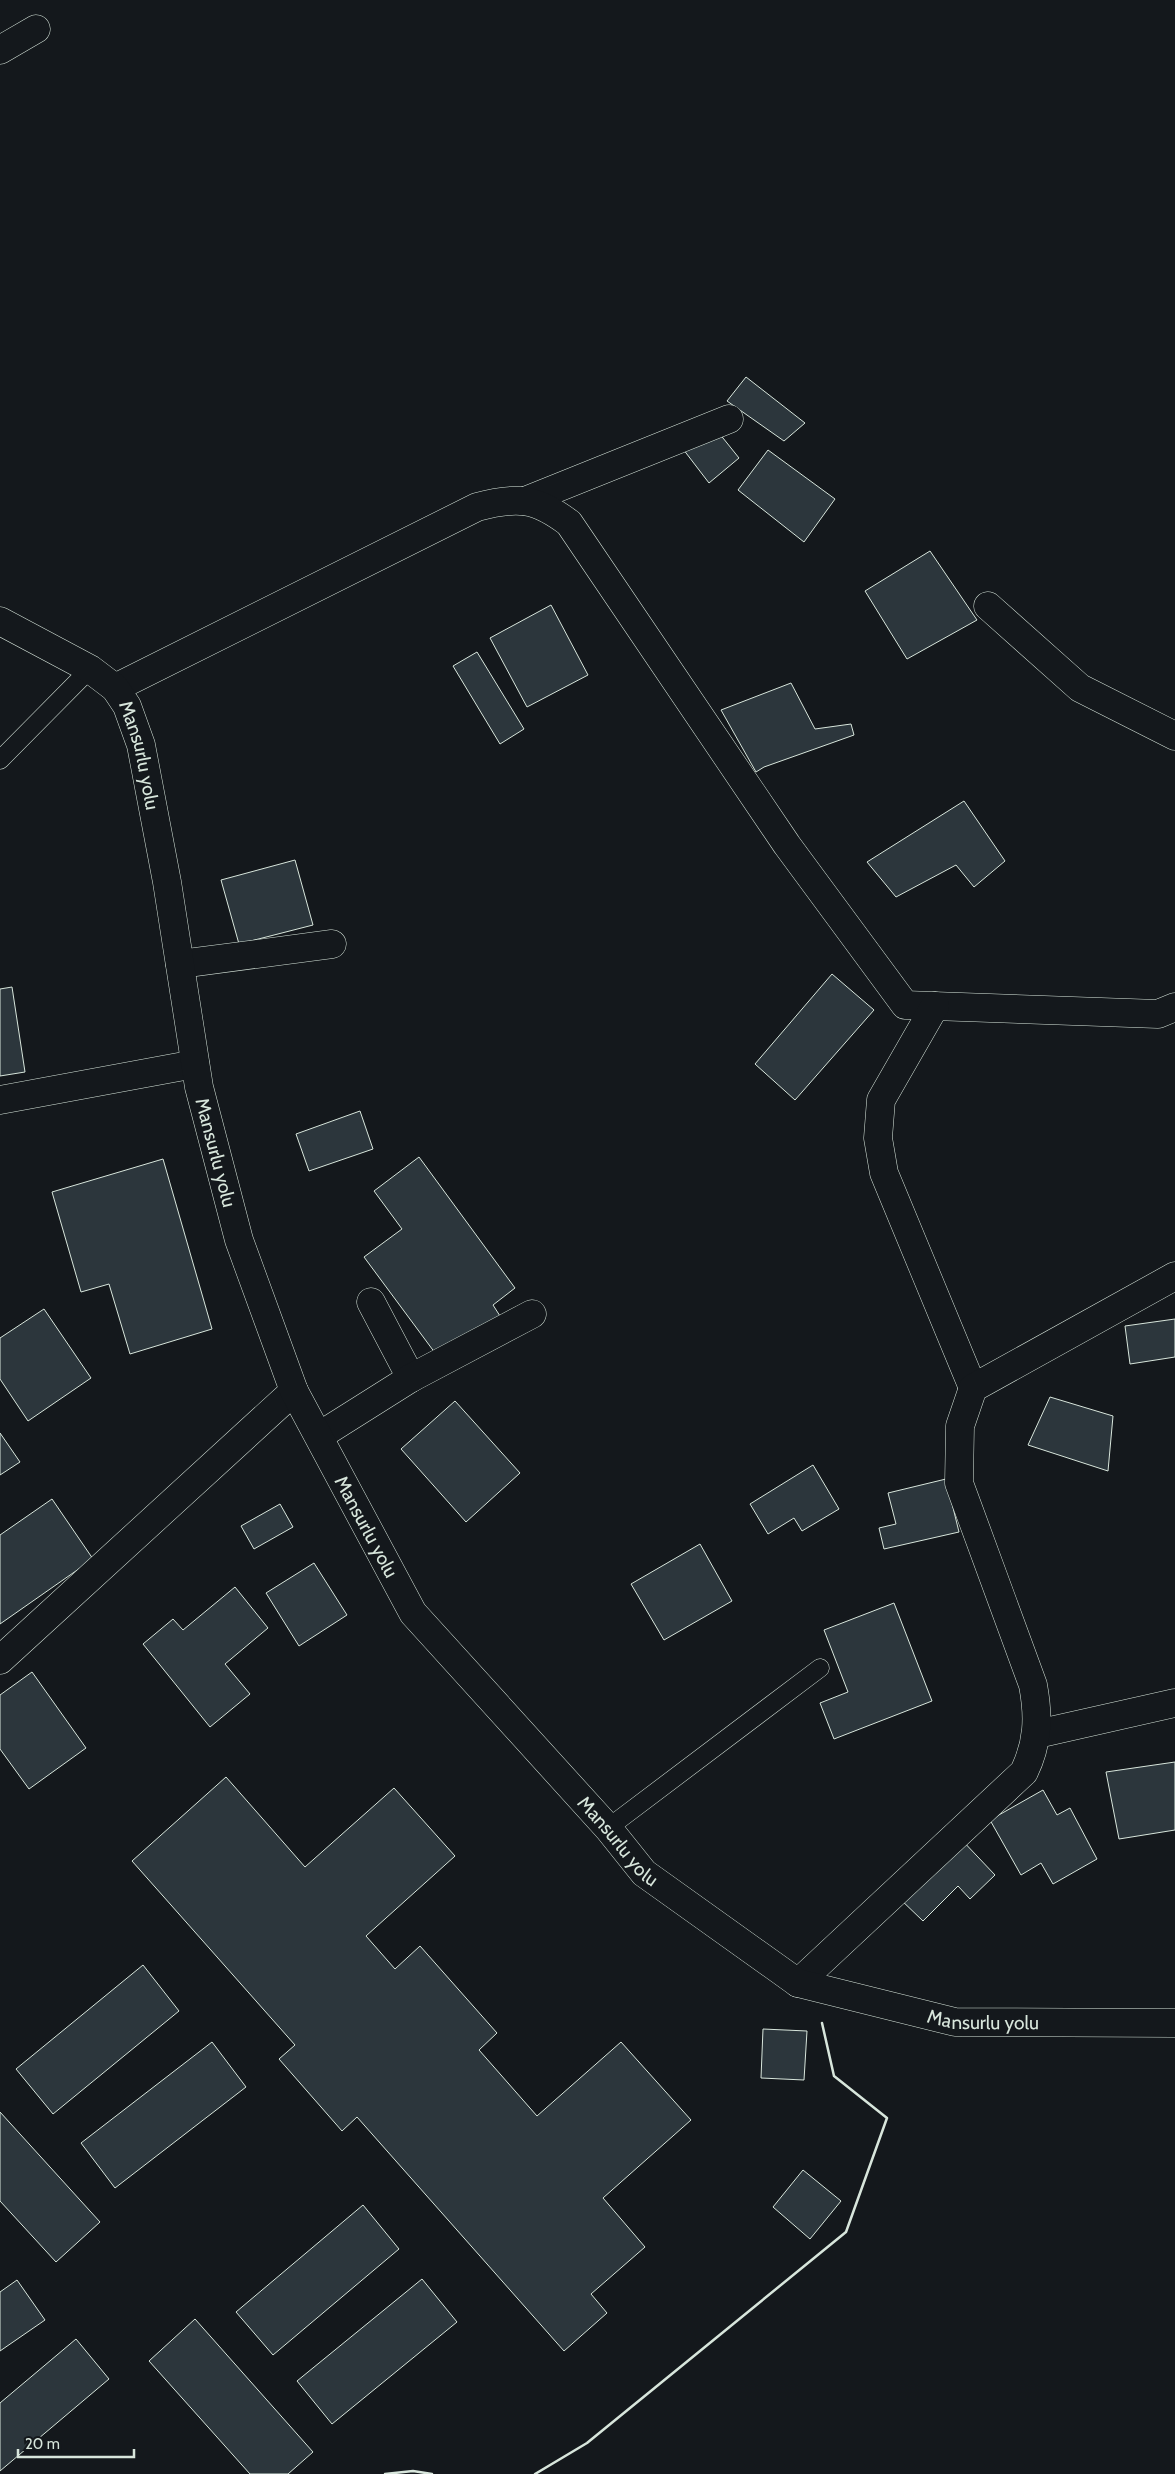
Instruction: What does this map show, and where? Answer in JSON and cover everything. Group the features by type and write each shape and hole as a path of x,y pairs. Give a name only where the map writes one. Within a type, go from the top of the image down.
{"street":[{"path":"0,50 36,29"},
{"path":"525,501 728,419"},
{"path":"115,688 478,506 502,500 525,501 549,508 569,523 787,845 905,1005 1158,1014 1175,1007"},
{"path":"988,606 1080,688 1175,736"},
{"name":"Mansurlu yolu","path":"0,621 90,669 115,688 127,706 141,746 196,1064 239,1240 294,1391 413,1613 608,1828 644,1873 798,1983 955,2022 1175,2023"},
{"path":"180,964 332,944"},
{"path":"798,1983 1024,1772 1032,1754 1037,1734 1038,1709 1033,1685 959,1483 960,1426 973,1388 884,1173 878,1138 881,1100 935,1006"},
{"path":"0,1100 196,1064"},
{"path":"973,1388 1175,1276"},
{"path":"371,1302 411,1378"},
{"path":"319,1436 411,1378 532,1314"},
{"path":"0,1660 294,1391"},
{"path":"1037,1734 1175,1703"}],"lane":[{"path":"0,760 90,669"},
{"path":"608,1828 820,1668"}],"building":[{"path":"746,377 805,423 784,441 727,401"},
{"path":"719,433 739,458 709,483 683,449"},
{"path":"768,450 835,499 804,542 738,490"},
{"path":"930,551 977,620 907,659 865,591"},
{"path":"551,605 588,675 527,707 490,638"},
{"path":"477,652 524,729 500,744 453,666"},
{"path":"791,683 815,729 851,724 854,735 764,767 756,772 721,710"},
{"path":"964,801 1005,861 974,887 956,865 896,897 867,862"},
{"path":"295,860 313,925 239,944 221,880"},
{"path":"832,974 874,1010 795,1100 755,1064"},
{"path":"12,987 25,1072 0,1076 0,989"},
{"path":"360,1111 373,1149 309,1171 296,1134"},
{"path":"419,1157 515,1288 493,1305 500,1316 441,1361 364,1257 402,1229 374,1191"},
{"path":"163,1159 212,1329 130,1354 109,1284 81,1292 52,1192"},
{"path":"44,1309 91,1378 28,1421 0,1379 0,1338"},
{"path":"1175,1319 1175,1357 1130,1364 1125,1326"},
{"path":"1050,1397 1113,1416 1108,1471 1028,1445"},
{"path":"455,1401 520,1473 466,1522 401,1449"},
{"path":"0,1433 20,1462 0,1475"},
{"path":"813,1465 839,1509 802,1531 794,1518 768,1534 750,1504"},
{"path":"946,1479 959,1532 884,1549 879,1528 896,1524 888,1493"},
{"path":"52,1499 93,1559 0,1624 0,1535"},
{"path":"280,1504 293,1527 254,1549 241,1526"},
{"path":"700,1544 732,1601 664,1640 631,1584"},
{"path":"314,1563 347,1615 299,1646 266,1593"},
{"path":"235,1587 268,1628 225,1664 250,1694 210,1727 143,1644 173,1619 183,1630"},
{"path":"894,1603 932,1701 834,1739 820,1703 848,1692 824,1630"},
{"path":"32,1672 86,1748 29,1789 0,1749 0,1695"},
{"path":"1175,1762 1175,1830 1119,1839 1106,1772"},
{"path":"226,1777 305,1867 394,1788 455,1856 366,1936 395,1969 420,1946 497,2033 479,2050 537,2116 621,2042 691,2120 603,2198 645,2247 591,2294 607,2313 564,2351 357,2117 342,2131 279,2059 295,2045 132,1861"},
{"path":"1043,1790 1057,1815 1070,1808 1097,1859 1053,1884 1041,1863 1021,1875 990,1820"},
{"path":"959,1837 995,1875 970,1899 958,1886 923,1921 898,1897"},
{"path":"143,1965 179,2011 53,2114 16,2069"},
{"path":"763,2029 807,2031 804,2080 761,2078"},
{"path":"212,2042 246,2087 115,2188 81,2143"},
{"path":"0,2112 100,2222 56,2262 0,2201"},
{"path":"803,2170 841,2201 810,2239 773,2207"},
{"path":"363,2205 399,2249 273,2355 236,2312"},
{"path":"422,2279 457,2322 332,2424 297,2381"},
{"path":"17,2280 45,2320 0,2351 0,2292"},
{"path":"195,2319 313,2452 288,2474 250,2474 149,2361"},
{"path":"76,2339 109,2379 0,2471 0,2403"}],"wall":[{"path":"535,2474 587,2443 846,2232 887,2118 834,2076 822,2023"},
{"path":"385,2474 413,2471 432,2474"}]}
